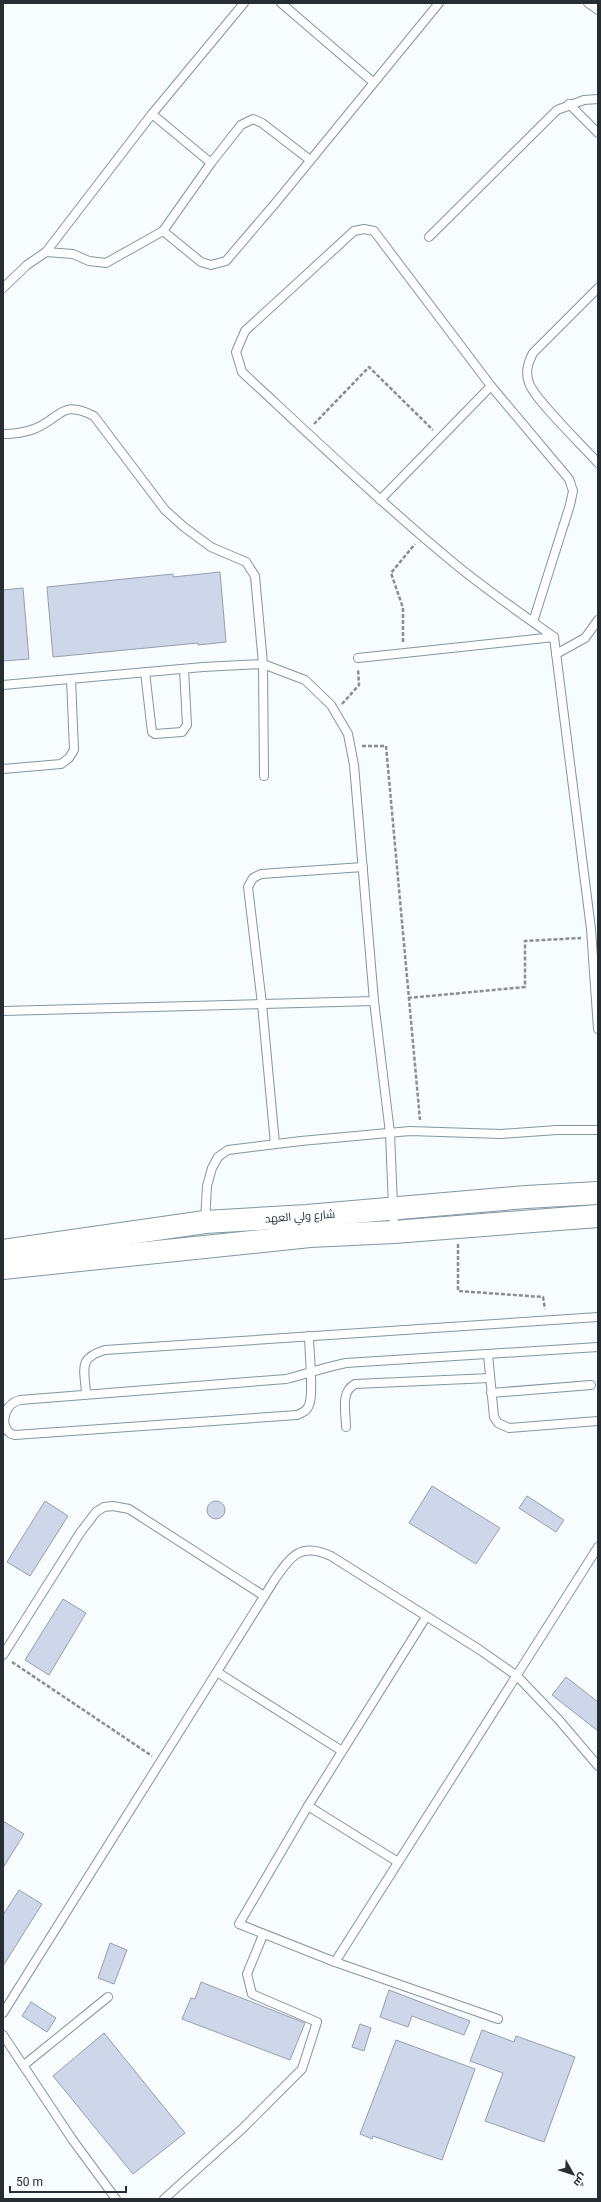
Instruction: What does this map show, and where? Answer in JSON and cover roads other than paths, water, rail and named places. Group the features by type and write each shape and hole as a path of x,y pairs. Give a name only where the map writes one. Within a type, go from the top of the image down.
{"main road":[{"name":"شارع ولي العهد","path":"3,1251 205,1222 392,1209 526,1197 598,1194"},
{"name":"شارع ولي العهد","path":"3,1268 310,1236 458,1228 598,1216"},
{"path":"559,1220 598,1226"}],"lane":[{"path":"3,288 27,265 46,252 152,114 244,3"},
{"path":"282,3 373,82"},
{"path":"163,230 201,262 211,264 226,261 439,3"},
{"path":"588,3 598,10"},
{"path":"429,237 547,118 557,110 569,104 584,100 598,99"},
{"path":"569,104 598,133"},
{"path":"152,114 211,163"},
{"path":"46,252 74,254 89,261 106,263 163,230 211,163 241,125 253,119 262,123 310,160"},
{"path":"533,622 573,491 569,479 491,386 374,230 354,231 245,331 236,352 242,372 380,500 450,561 533,622 554,637 594,928 591,937 598,1029"},
{"path":"598,288 533,353 528,362 527,373 531,390 598,463"},
{"path":"380,500 491,386"},
{"path":"3,434 34,429 64,410 80,409 94,416 165,510 184,527 211,547 246,562 255,576 263,664 264,776"},
{"path":"556,654 585,638 598,620"},
{"path":"358,658 554,637"},
{"path":"3,685 145,672 263,664 305,680 331,705 348,734 354,765 374,1001 390,1133 394,1232"},
{"path":"145,672 152,732 155,734 182,732 187,725 184,669"},
{"path":"3,769 61,764 69,758 74,750 71,679"},
{"path":"275,1144 262,1004 248,887 253,878 261,874 363,867"},
{"path":"3,1011 374,1001"},
{"path":"205,1222 207,1186 218,1157 228,1150 275,1144 421,1131 501,1134 557,1130 598,1130"},
{"path":"86,1394 85,1362 88,1356 105,1350 598,1317"},
{"path":"309,1336 310,1373 310,1405 303,1413 297,1415 15,1435 9,1433 6,1428 4,1414 6,1407 12,1402 86,1394 286,1379 310,1373 327,1366 346,1363 598,1347"},
{"path":"488,1354 494,1418 498,1423 508,1428 598,1421"},
{"path":"346,1427 345,1394 348,1388 355,1384 490,1378"},
{"path":"492,1392 590,1385"},
{"path":"3,1655 80,1533 96,1512 104,1507 121,1506 129,1509 264,1596"},
{"path":"335,1962 598,1547"},
{"path":"3,2013 264,1596 286,1564 300,1552 311,1548 332,1556 517,1676 559,1720 598,1766"},
{"path":"426,1617 308,1806 239,1924 263,1935 335,1962 498,2019"},
{"path":"217,1672 342,1751"},
{"path":"308,1806 398,1862"},
{"path":"164,2199 242,2129 302,2069 317,2022 252,1994 248,1974 263,1935"},
{"path":"24,2065 108,1997"},
{"path":"3,2035 72,2139 116,2199"}]}
